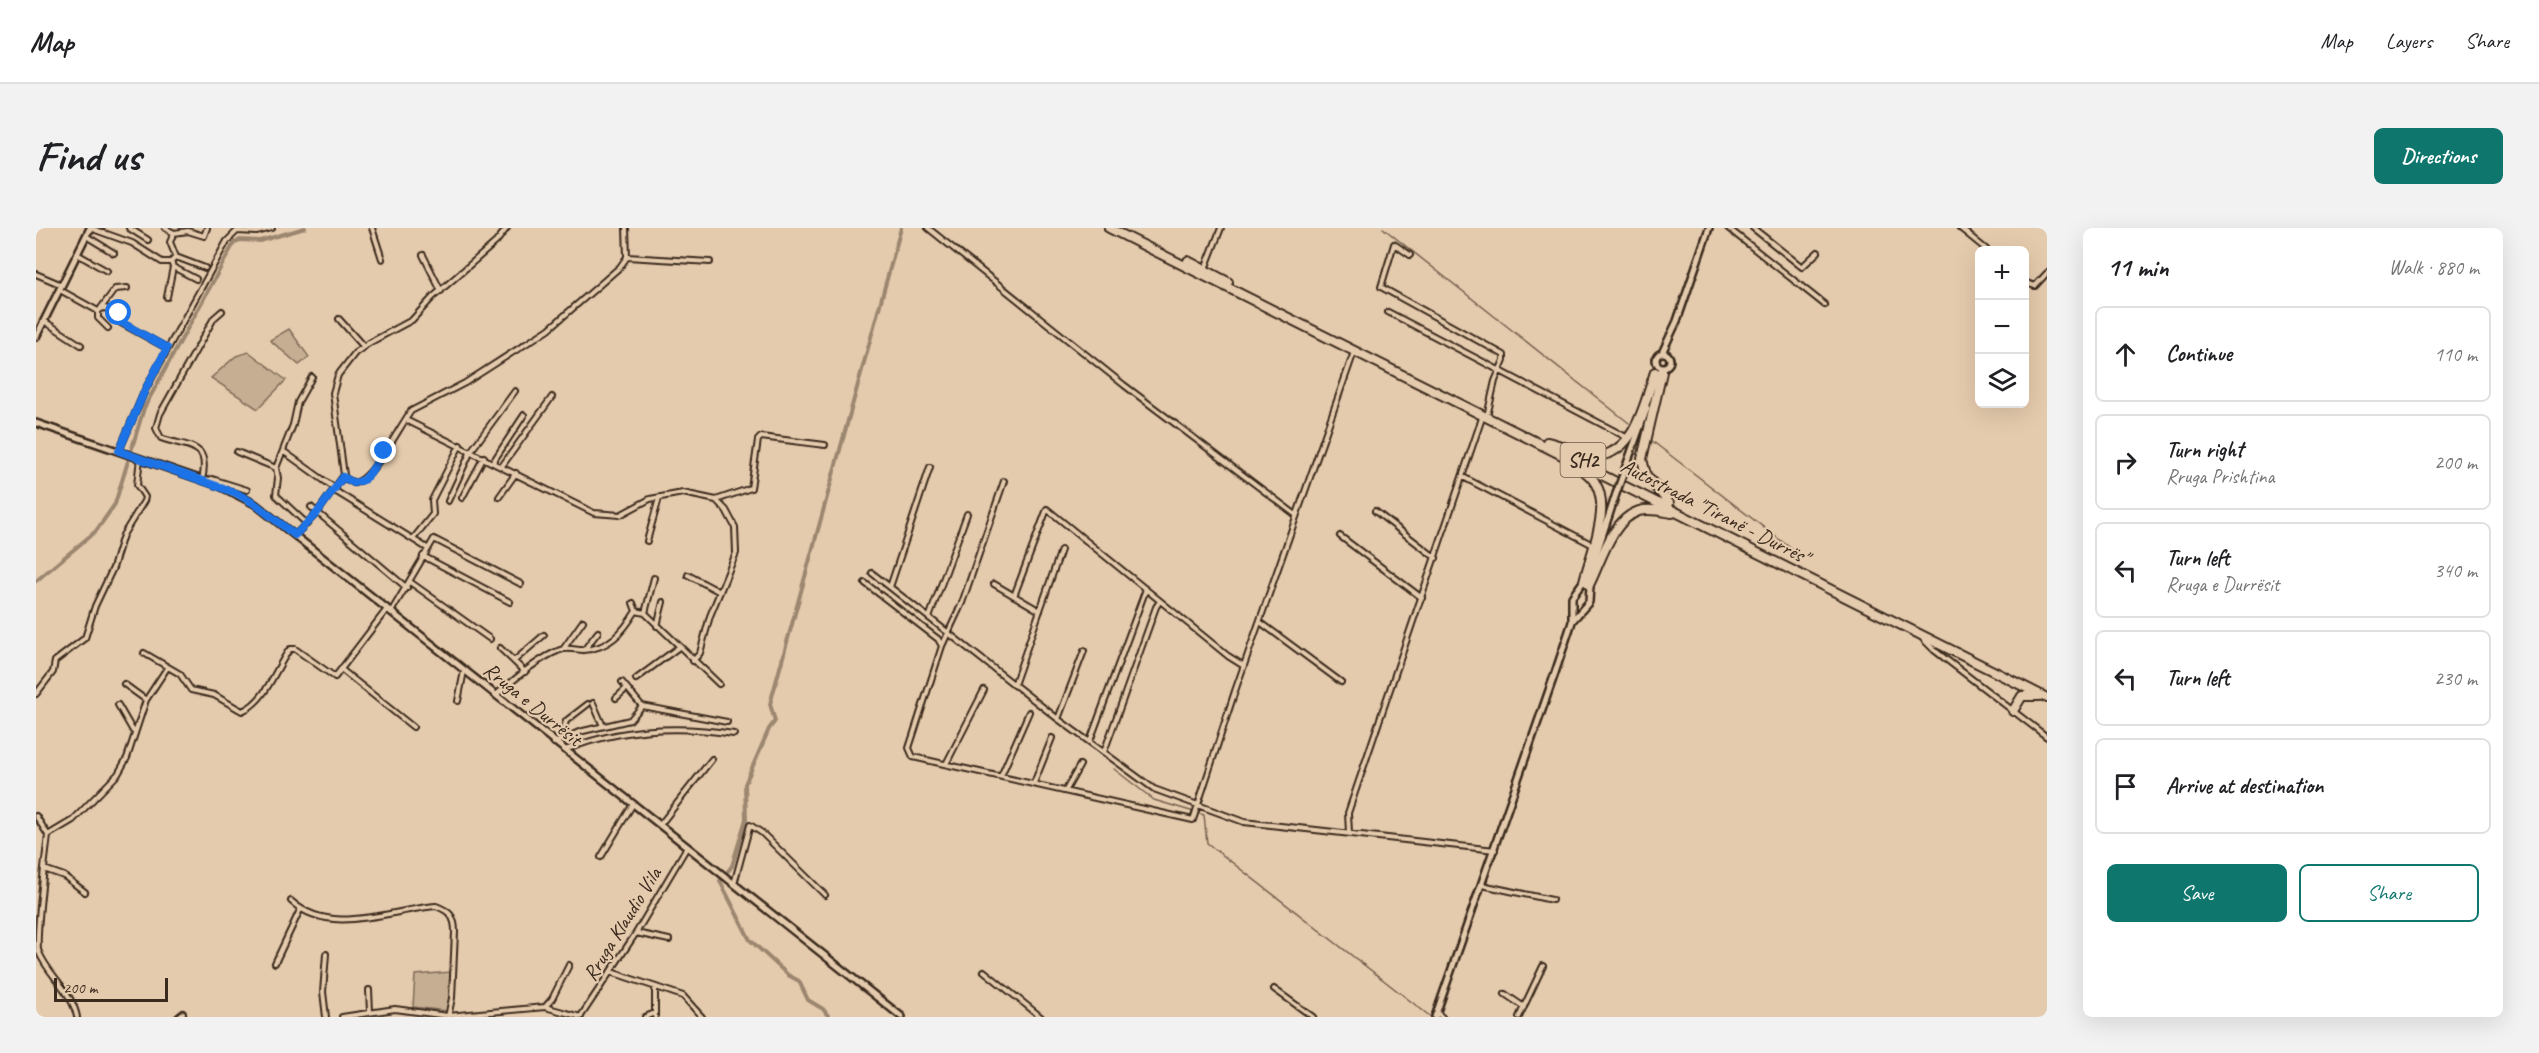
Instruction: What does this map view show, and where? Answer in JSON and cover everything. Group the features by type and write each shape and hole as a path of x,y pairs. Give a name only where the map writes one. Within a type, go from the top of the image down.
{"highway":[{"name":"Autostrada \"Tiranë - Durrës\"","path":"1108,228 1354,351 1547,442 2047,693"},
{"name":"Autostrada \"Tiranë - Durrës\"","path":"1120,228 1530,439 1919,634 1929,642 2047,698"},
{"path":"1547,442 1597,456 1610,452 1629,438 1660,372"},
{"path":"1660,372 1642,459 1646,475 1669,503"},
{"path":"1530,439 1584,471 1597,484 1602,507 1587,583"},
{"path":"1587,583 1615,531 1628,517 1646,510 1680,514"},
{"path":"2000,674 2017,689 2021,697"},
{"path":"2021,697 2034,695 2047,698"},
{"path":"2013,711 2021,697"}],"street":[{"path":"36,337 90,228 132,243 162,262 171,262 176,257"},
{"path":"129,228 148,240"},
{"path":"165,228 174,232 188,231 204,236 207,228"},
{"path":"121,452 145,390 230,237 237,231 269,228"},
{"path":"372,228 381,259"},
{"path":"295,535 317,513 343,477 344,463 333,387 350,359 363,346 407,324 491,247 507,228"},
{"path":"343,477 354,483 364,480 395,435 408,421 409,413 415,408 465,383 549,329 620,267 627,256 626,228"},
{"path":"928,228 1124,385 1296,515"},
{"path":"1205,270 1221,228"},
{"path":"1656,361 1665,354 1708,228"},
{"path":"1728,228 1825,305"},
{"path":"1753,228 1802,267 1818,252"},
{"path":"1960,228 1982,246"},
{"path":"174,232 170,242 176,257 205,268"},
{"path":"86,236 114,253"},
{"path":"1349,833 1348,813 1505,358 1501,353 1381,287 1394,244 1410,255"},
{"path":"78,254 107,271"},
{"path":"423,255 441,291"},
{"path":"627,256 710,262"},
{"path":"167,297 173,267 171,262"},
{"path":"173,267 196,279"},
{"path":"2029,284 2035,286 2047,273"},
{"path":"36,274 100,310 115,310 121,322 167,348"},
{"path":"108,328 99,321 100,310 115,289 127,288"},
{"path":"222,311 214,318 160,414 156,428 161,438 195,447 201,452 205,466 203,481 212,479 247,490"},
{"path":"1388,312 1629,438"},
{"path":"339,319 363,346"},
{"path":"44,321 81,345"},
{"path":"1004,481 949,634 942,646 909,748 913,757 1189,820 1194,819 1244,666 1354,351"},
{"path":"1660,372 1670,361 1665,354"},
{"path":"1656,361 1660,372"},
{"path":"1572,622 1588,602 1587,583 1591,570 1660,372 1660,366 1656,361"},
{"path":"307,524 276,495 278,478 276,468 298,402 312,377"},
{"path":"448,501 471,451 514,391"},
{"path":"502,466 552,397"},
{"path":"493,462 524,415"},
{"path":"408,421 594,513 620,515 636,504 659,497 683,493 716,500 751,488 758,440 761,437 825,445"},
{"name":"Rruga e Durrësit","path":"36,423 246,498 902,1017"},
{"path":"413,539 433,514 432,500 460,445"},
{"path":"283,450 335,490 427,548"},
{"path":"237,452 276,468"},
{"path":"462,498 484,457"},
{"path":"36,694 52,672 56,661 82,641 87,632 95,606 113,567 123,534 144,501 145,497 137,485 139,458"},
{"path":"891,587 930,467"},
{"path":"500,497 516,473"},
{"path":"1463,477 1593,545"},
{"path":"647,541 659,497"},
{"path":"693,661 700,653 710,616 734,560 737,542 733,520 716,500"},
{"path":"311,507 407,588"},
{"path":"1014,596 1047,509 1234,661 1244,666"},
{"path":"1375,512 1436,558"},
{"path":"929,618 967,514"},
{"path":"1340,537 1422,598"},
{"path":"144,653 180,674 191,690 207,692 242,711 253,704 273,679 290,649 295,649 335,677 407,588 432,539 436,539 521,584"},
{"path":"1014,685 1061,550"},
{"path":"423,556 510,602"},
{"path":"872,573 1014,685 1147,785 1244,822 1495,850"},
{"path":"688,575 720,592"},
{"path":"645,613 654,578"},
{"path":"410,582 490,639"},
{"path":"865,583 938,639 942,646"},
{"path":"1438,1016 1572,622 1572,597 1587,583"},
{"path":"994,584 1040,611"},
{"path":"1090,741 1146,589"},
{"path":"1578,590 1584,590 1588,595"},
{"path":"1104,752 1160,601"},
{"path":"657,626 663,602"},
{"path":"633,603 636,611"},
{"path":"1573,603 1584,607"},
{"path":"636,611 645,613 719,684"},
{"path":"563,649 595,650 609,644 636,611"},
{"path":"495,695 525,672 563,649 583,621"},
{"path":"1260,622 1341,682"},
{"path":"584,650 598,632"},
{"path":"514,661 544,635"},
{"path":"1929,642 2047,737"},
{"path":"636,679 679,647"},
{"path":"500,648 525,672"},
{"path":"1058,718 1084,651"},
{"path":"48,835 73,820 118,774 127,758 146,700 167,668"},
{"path":"342,670 413,727"},
{"path":"458,701 464,671"},
{"path":"622,682 642,706 726,722"},
{"path":"124,684 146,700"},
{"path":"616,698 627,687"},
{"path":"946,764 984,690"},
{"path":"561,739 566,720 591,703 603,726"},
{"path":"118,705 134,731"},
{"path":"554,743 603,726 630,720 642,706"},
{"path":"1001,776 1029,712"},
{"path":"564,751 607,737 642,730 707,729 734,734"},
{"path":"1034,783 1052,738"},
{"path":"660,826 712,759"},
{"path":"1066,791 1080,765"},
{"path":"601,857 633,804"},
{"path":"36,816 48,835 37,900 37,946 72,1000 77,1017"},
{"path":"731,882 750,825 762,833 825,895"},
{"name":"Rruga Klaudio Vila","path":"581,1017 636,933 687,847"},
{"path":"44,869 64,876 85,892"},
{"path":"36,877 42,877"},
{"path":"1482,885 1552,900"},
{"path":"291,901 300,910 329,919 350,919 436,906 448,911 455,922 452,998 448,1016"},
{"path":"275,963 300,910"},
{"path":"636,933 669,940"},
{"path":"326,954 323,992 326,1017"},
{"path":"545,1007 552,999 569,965"},
{"path":"1519,1017 1543,966"},
{"path":"984,971 1041,1017"},
{"path":"611,972 683,996 702,1017"},
{"path":"645,1017 655,1015 655,987"},
{"path":"1274,989 1312,1017"},
{"path":"369,990 370,1012"},
{"path":"1505,994 1524,1007"},
{"path":"342,1017 405,1009 426,1015 448,1016 545,1007 581,1017"},
{"path":"178,1017 183,1012"}],"shaded area":[{"path":"289,329 309,357 299,365 270,340"},
{"path":"249,352 286,380 258,409 211,378 236,356"},
{"path":"451,972 447,1011 413,1007 415,975"}],"waterway":[{"path":"36,581 96,531 115,504 144,408 234,243 240,240 260,241 305,228"},
{"path":"829,1017 823,1009 808,1000 799,981 788,975 750,940 720,881 732,866 746,819 745,784 769,729 775,721 770,704 901,228"},
{"path":"1383,228 1629,423"},
{"path":"1652,441 1802,557"},
{"path":"1114,769 1154,800 1204,815 1207,843 1431,1017"}],"route":[{"path":"119,313 121,322 167,348 145,390 119,451 236,493 255,504 295,535 317,513 343,477 354,483 364,480 384,451"}]}
